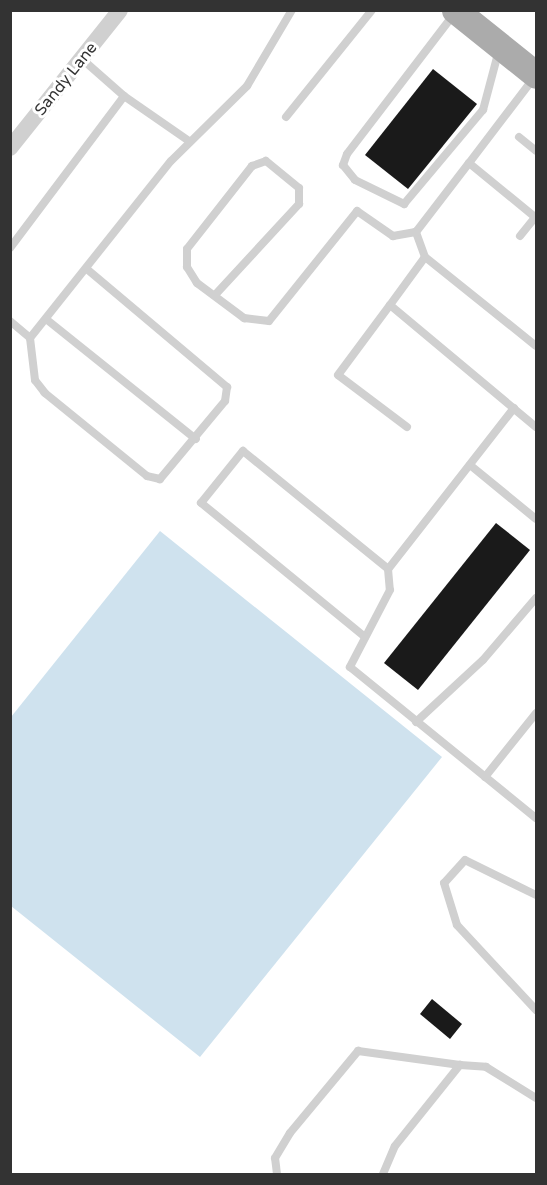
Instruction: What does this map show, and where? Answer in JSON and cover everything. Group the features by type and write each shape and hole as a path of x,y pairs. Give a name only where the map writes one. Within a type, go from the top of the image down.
{"main road":[{"path":"456,11 536,75"}],"street":[{"name":"Sandy Lane","path":"10,148 120,10"}],"lane":[{"path":"30,338 88,270 189,141 247,86 292,10"},
{"path":"286,117 372,10"},
{"path":"456,11 347,154 343,165 355,180 404,204 483,110 500,46"},
{"path":"82,59 124,96 189,141"},
{"path":"215,295 302,195 266,161 252,166 187,249 187,267 215,295 244,318 269,321 357,211 393,236 416,232 536,75"},
{"path":"10,248 124,96"},
{"path":"519,137 537,151"},
{"path":"469,164 536,216 520,236"},
{"path":"416,232 425,257 537,346"},
{"path":"407,427 338,375 425,257"},
{"path":"10,321 30,338 35,380 45,393 147,476 167,476 225,401 227,387 88,270"},
{"path":"390,305 537,426"},
{"path":"46,319 196,439"},
{"path":"514,408 388,569 390,590 350,667 537,818"},
{"path":"365,637 201,503 243,451 388,569"},
{"path":"470,465 537,519"},
{"path":"416,722 483,660 537,598"},
{"path":"485,777 537,713"},
{"path":"537,895 465,860 444,883 457,925 537,1010"},
{"path":"277,1174 275,1158 290,1133 358,1051 486,1067 537,1098"},
{"path":"383,1174 395,1146 460,1065"}],"water":[{"path":"160,531 442,757 200,1057 11,906 11,717"}],"building":[{"path":"433,69 477,104 408,189 365,155"},
{"path":"496,523 530,550 418,690 384,663"},
{"path":"432,999 462,1024 450,1039 420,1014"}]}
